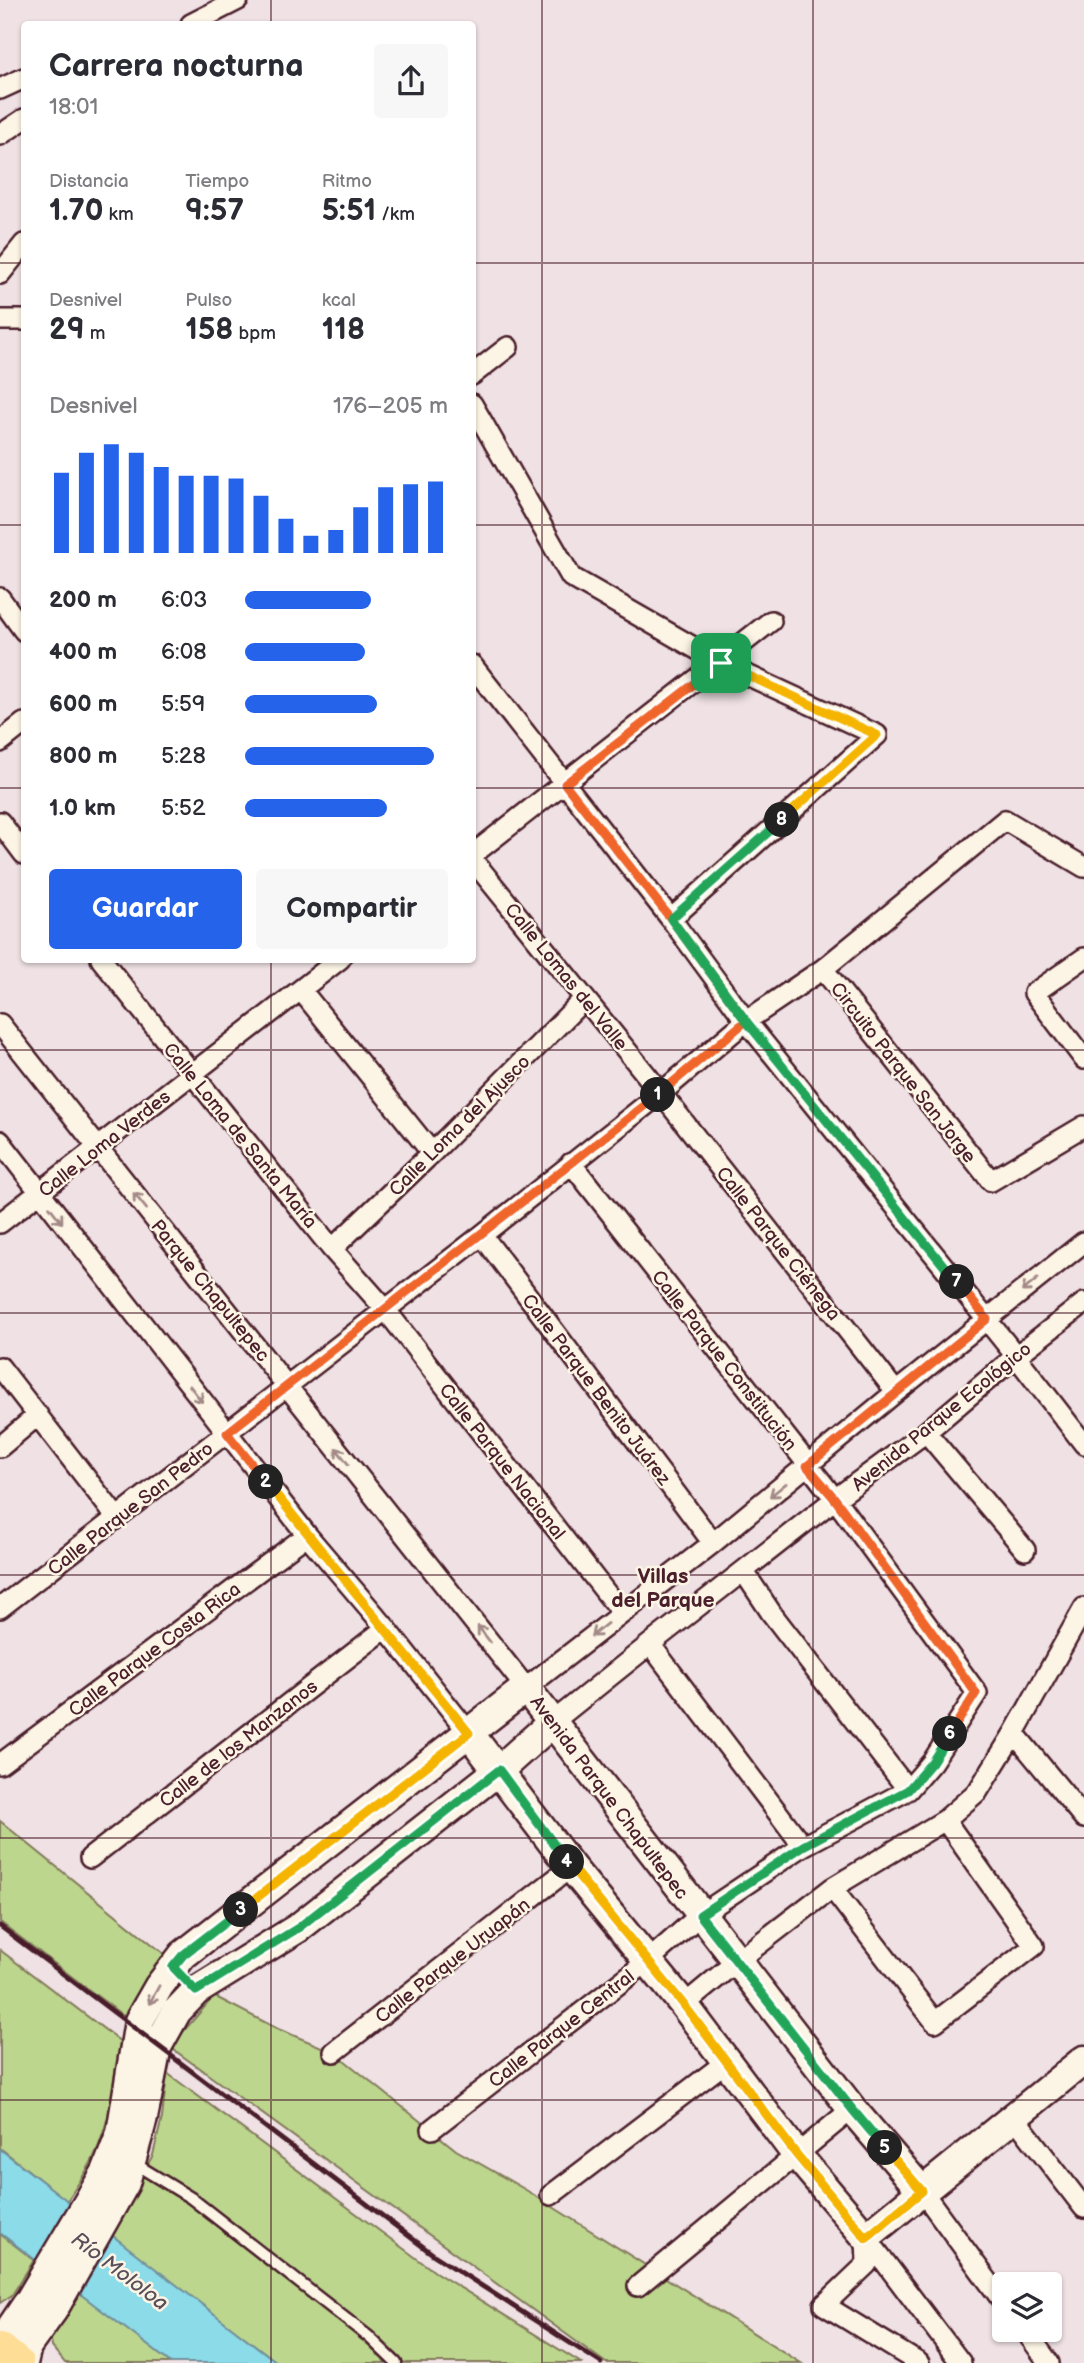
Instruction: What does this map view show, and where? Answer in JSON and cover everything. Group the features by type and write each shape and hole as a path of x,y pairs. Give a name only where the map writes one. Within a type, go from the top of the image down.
{"main road":[{"path":"0,2347 17,2363"}],"street":[{"path":"197,21 238,0"},
{"path":"0,89 21,79"},
{"path":"0,135 21,120"},
{"path":"0,274 21,248"},
{"path":"0,320 21,320"},
{"path":"476,372 508,347"},
{"path":"476,411 571,577 721,663 877,735 671,919"},
{"path":"0,598 21,627"},
{"path":"476,854 771,621"},
{"path":"476,669 671,919 746,1021 987,1319 1084,1444"},
{"path":"0,742 21,725"},
{"name":"Circuito Parque San Jorge","path":"1084,867 1005,820 823,970 991,1181 1084,1126"},
{"path":"0,822 21,850"},
{"name":"Calle Lomas del Valle","path":"476,862 661,1093"},
{"path":"1084,958 1034,993 1084,1059"},
{"name":"Calle Loma de Santa María","path":"107,963 192,1075 332,1249 385,1309"},
{"name":"Calle Loma Verdes","path":"0,1223 335,963"},
{"name":"Calle Parque San Pedro","path":"0,1608 482,1235 661,1093 746,1021 823,970"},
{"path":"301,990 432,1153"},
{"name":"Calle Loma del Ajusco","path":"332,1249 432,1153 584,999"},
{"name":"Parque Chapultepec","path":"0,1024 526,1688"},
{"name":"Calle Parque Ciénega","path":"661,1093 896,1392"},
{"path":"0,1141 307,1535 386,1628 499,1770 571,1867 684,2005 796,2154 866,2238 961,2363"},
{"name":"Calle Parque Constitución","path":"571,1163 835,1499 976,1693"},
{"name":"Calle Parque Benito Juárez","path":"482,1235 713,1543"},
{"name":"Avenida Parque Ecológico","path":"121,2172 121,2133 139,2021 183,1955 713,1543 896,1392 1082,1246"},
{"name":"Avenida Parque Ecológico","path":"23,2363 42,2304 121,2172 143,2118 157,2047 177,2011 196,1991 298,1928 499,1770 554,1721 649,1644 835,1499 926,1432 1084,1303"},
{"name":"Calle Parque Nacional","path":"385,1309 621,1612"},
{"path":"0,1367 117,1518"},
{"path":"0,1447 38,1415"},
{"path":"926,1432 1025,1550"},
{"name":"Calle Parque Costa Rica","path":"0,1764 307,1535"},
{"path":"744,1572 772,1614 908,1790"},
{"path":"684,2005 832,1888 945,1821 978,1791 1081,1619"},
{"name":"Calle de los Manzanos","path":"90,1858 386,1628"},
{"path":"649,1644 803,1846"},
{"name":"Avenida Parque Chapultepec","path":"526,1688 852,2109 922,2191 992,2286"},
{"name":"Calle Parque Central","path":"432,2129 649,1961 700,1915 803,1846 908,1790 932,1762 976,1693"},
{"path":"1014,1733 1084,1818"},
{"path":"832,1888 935,2022 1034,1946 945,1821"},
{"name":"Calle Parque Uruapán","path":"334,2052 571,1867"},
{"path":"173,1967 196,1991"},
{"path":"866,2238 1084,2060"},
{"path":"551,2195 726,2062"},
{"path":"638,2286 852,2109"},
{"path":"1015,2118 1084,2208"},
{"path":"866,2238 867,2264 824,2305 919,2363"},
{"name":"Avenida Parque Ecológico","path":"0,2347 42,2304"},
{"path":"1034,2342 1049,2363"}],"lane":[{"path":"121,2172 191,2198 369,2337 396,2363"}],"green space":[{"path":"0,1821 179,1966 134,2024 0,1922"},
{"path":"0,1950 121,2042 104,2131 90,2164 67,2201 0,2148"},
{"path":"214,1996 278,2029 334,2052 456,2150 526,2190 801,2363 606,2363 170,2047"},
{"path":"167,2073 435,2272 581,2363 278,2363 109,2234 153,2155 162,2118"},
{"path":"0,2234 34,2260 12,2295 0,2303"},
{"path":"72,2287 171,2363 65,2363 52,2347 50,2333"}],"water":[{"name":"Río Mololoa","path":"0,2149 278,2363 171,2363 0,2233"}],"railway":[{"path":"0,1926 434,2255 601,2363"}],"district":[{"name":"Villas del Parque","path":"663,1588"}],"route":[{"path":"721,663 565,784 671,919 746,1021 661,1093 227,1433 469,1733 183,1955 173,1967 196,1991 215,1980 298,1928 499,1770 571,1867 684,2005 796,2154 866,2238 922,2191 852,2109 700,1915 803,1846 908,1790 932,1762 976,1693 835,1499 807,1466 987,1319 746,1021 709,970 671,919 877,735 721,663"}]}
